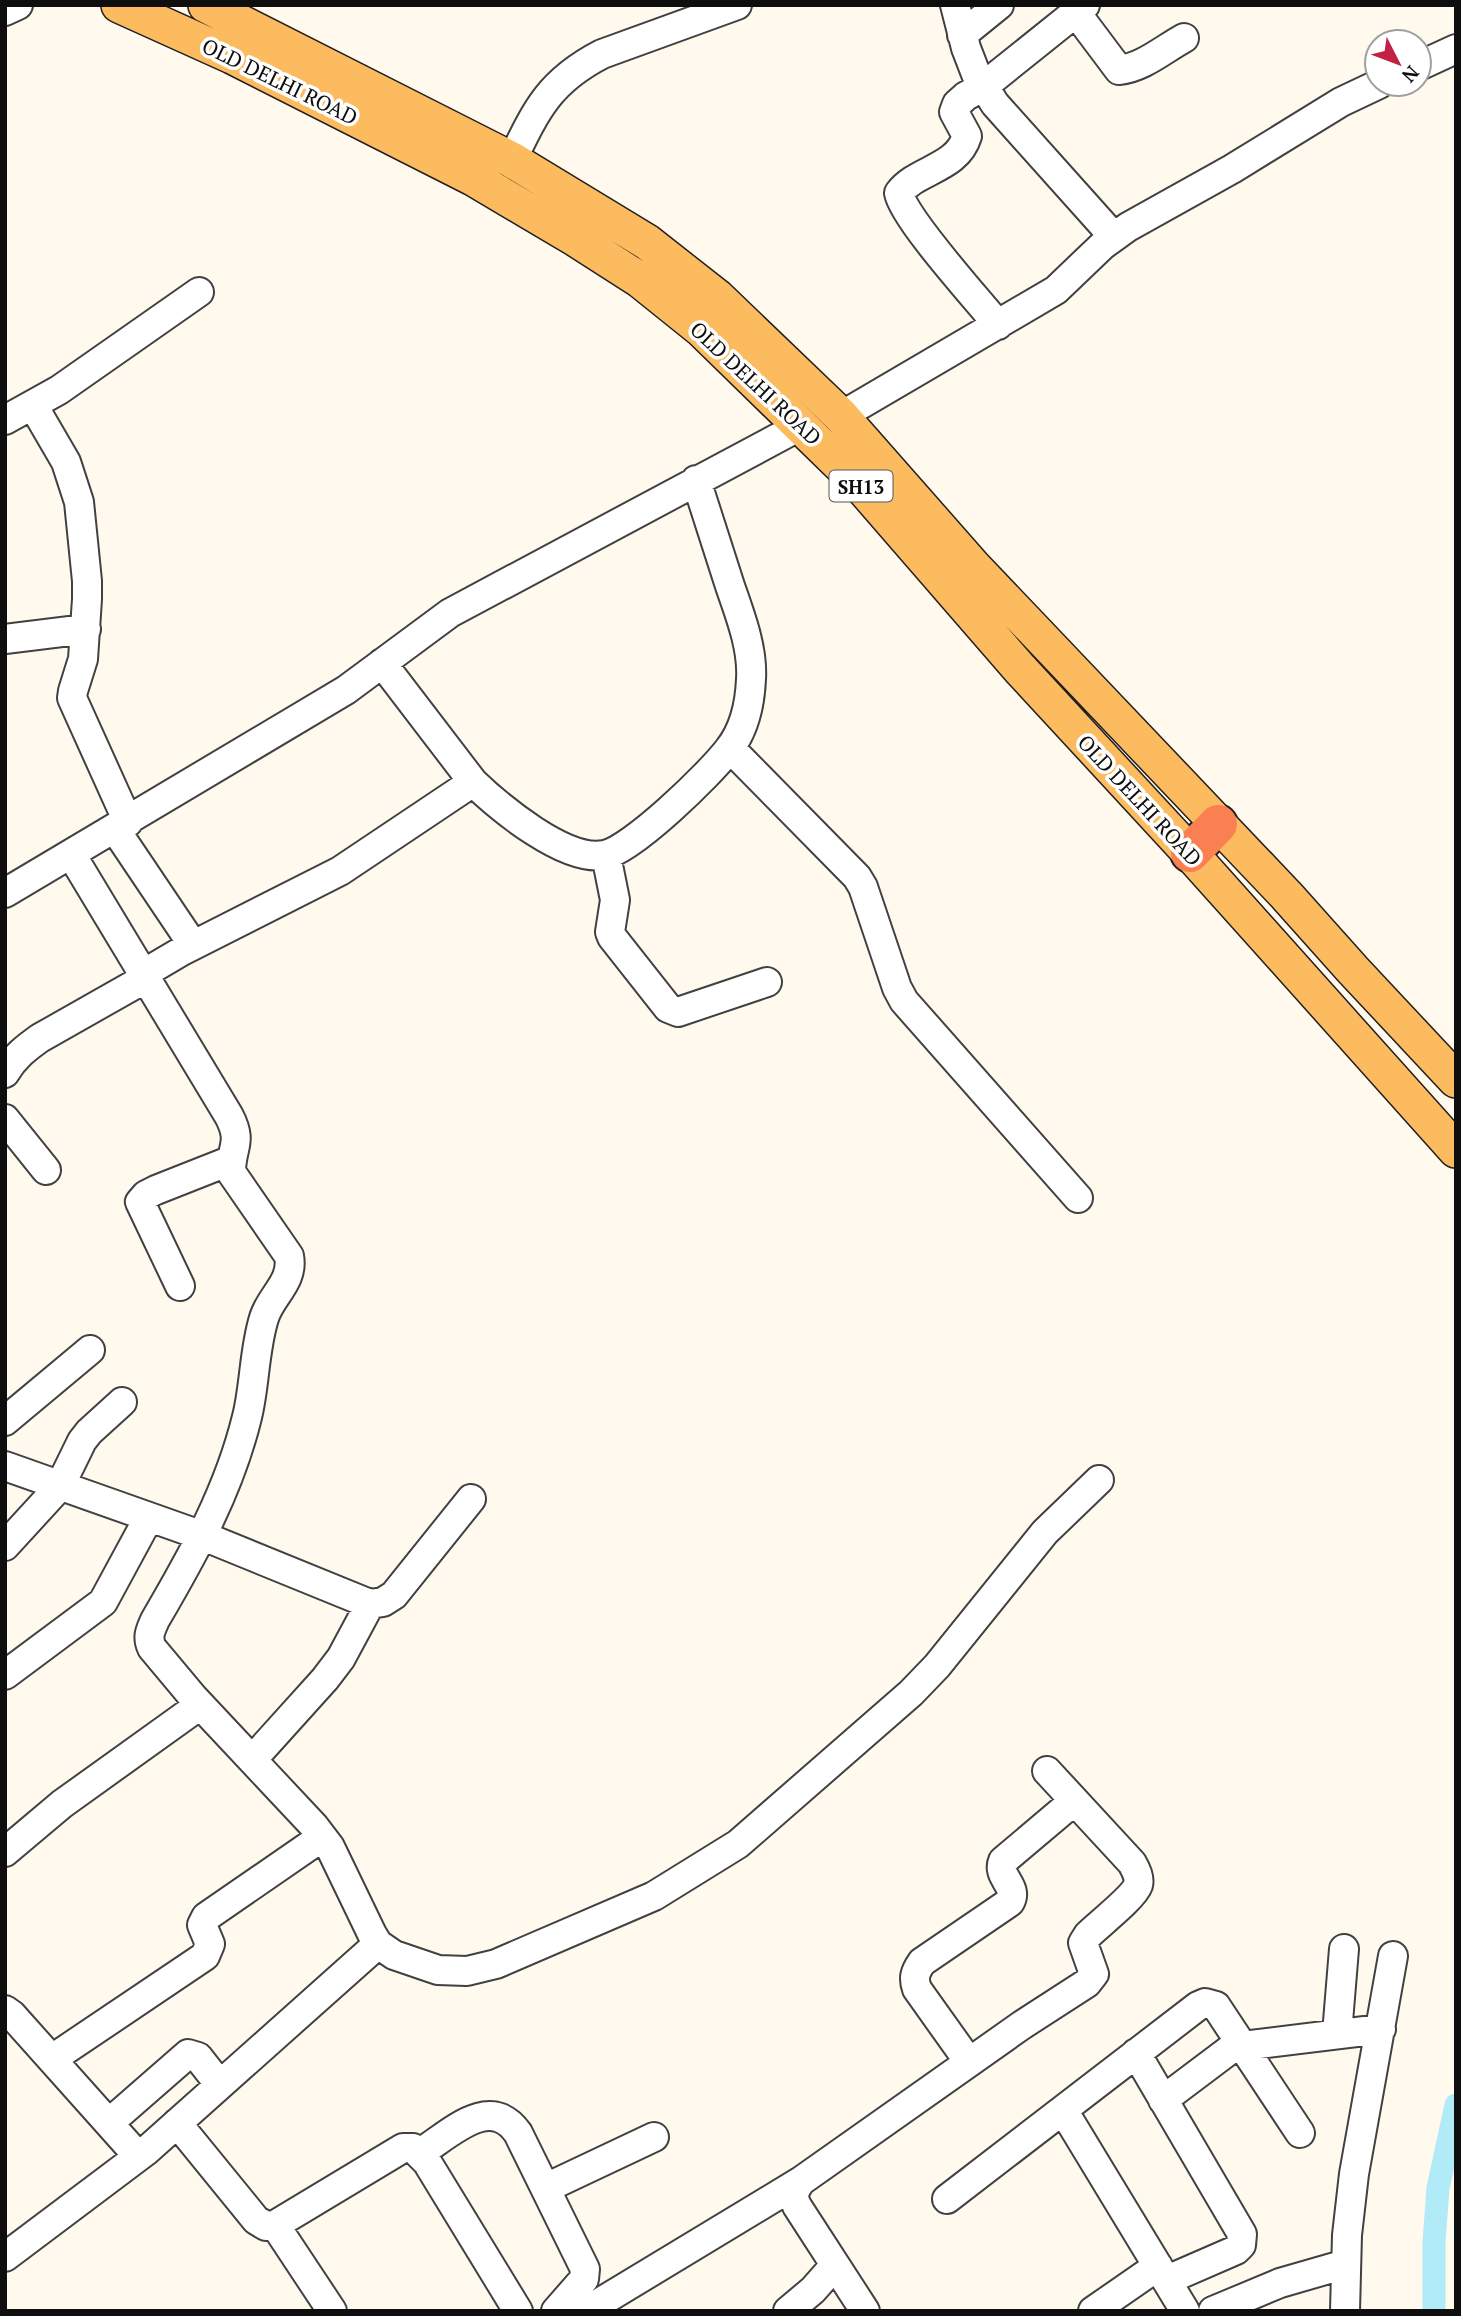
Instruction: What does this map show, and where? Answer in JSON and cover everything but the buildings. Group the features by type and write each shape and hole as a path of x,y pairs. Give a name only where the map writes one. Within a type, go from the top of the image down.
{"highway":[{"path":"1190,853 1218,824"}],"main road":[{"name":"OLD DELHI ROAD","path":"120,5 232,56 473,178 640,280 701,329 856,480 1020,669 1190,853 1456,1150"},
{"name":"OLD DELHI ROAD","path":"206,5 512,160 657,250 717,297 841,416 973,566 1456,1080"}],"street":[{"path":"5,11 18,5"},
{"path":"512,160 541,104 552,89 586,63 603,54 737,5"},
{"path":"955,5 976,74 995,104 1114,237"},
{"path":"962,35 999,5"},
{"path":"998,325 916,222 900,200 899,193 906,184 944,164 958,153 967,136 954,112 957,104 1081,10 1113,65 1119,69 1140,64 1184,38"},
{"path":"1433,60 1456,50"},
{"path":"841,416 1056,290 1114,237 1363,92"},
{"path":"5,420 34,407 199,292"},
{"path":"34,407 66,462 79,502 87,581 86,629 83,659 72,698 121,825 194,945"},
{"path":"5,893 346,691 450,613 802,425"},
{"path":"382,663 473,782 517,819 561,846 585,854 606,855 644,834 730,748 744,721 750,696 750,664 743,624 696,480"},
{"path":"5,639 86,629"},
{"path":"730,748 857,877 904,1001 1078,1198"},
{"path":"5,1073 24,1049 40,1038 194,945 340,871 473,782"},
{"path":"71,854 236,1129 231,1172 289,1256 291,1266 288,1279 265,1313 244,1428 232,1470 203,1536 155,1620 148,1640 200,1704 323,1837 378,1944 394,1955 438,1970 467,1971 496,1964 654,1896 738,1844 911,1693 937,1666 1045,1532 1099,1480"},
{"path":"606,855 615,900 610,932 612,937 668,1008 678,1012 767,982"},
{"path":"5,1119 46,1170"},
{"path":"180,1286 140,1202 156,1190 232,1160"},
{"path":"5,1421 90,1350"},
{"path":"5,1546 60,1486 82,1441 122,1402"},
{"path":"5,1466 203,1536 370,1604 383,1602 394,1595 471,1499"},
{"path":"5,1675 103,1601 149,1517"},
{"path":"251,1760 325,1679 341,1658 370,1604"},
{"path":"5,1852 62,1804 200,1704"},
{"path":"586,2311 801,2181 969,2062 1087,1983 1094,1974 1083,1944 1087,1935 1134,1892 1139,1883 1132,1863 1047,1772"},
{"path":"969,2062 917,1989 914,1980 916,1971 922,1962 1010,1902 1014,1897 1013,1891 1000,1867 1003,1861 1074,1801"},
{"path":"52,2059 205,1956 210,1944 202,1925 206,1917 323,1837"},
{"path":"5,2257 138,2156 378,1944"},
{"path":"1337,2034 1344,1949"},
{"path":"1345,2311 1347,2235 1354,2174 1393,1956"},
{"path":"947,2199 1205,2003 1216,2006 1300,2133"},
{"path":"5,2010 138,2156"},
{"path":"1163,2100 1241,2044 1381,2029"},
{"path":"1093,2311 1163,2273 1236,2250 1242,2239 1242,2234 1136,2053"},
{"path":"109,2123 188,2054 198,2057 220,2085"},
{"path":"1063,2110 1185,2311"},
{"path":"421,2153 475,2118 492,2115 511,2122 585,2269 584,2279 556,2311"},
{"path":"177,2123 256,2220 266,2226 275,2225 403,2148 413,2148 421,2153 518,2311"},
{"path":"546,2188 654,2137"},
{"path":"801,2181 794,2189 793,2197 865,2311"},
{"path":"275,2225 332,2311"},
{"path":"1213,2311 1280,2283 1346,2264"},
{"path":"788,2311 813,2290 835,2265"}],"waterway":[{"path":"1434,2311 1434,2242 1438,2188 1456,2105"}]}
